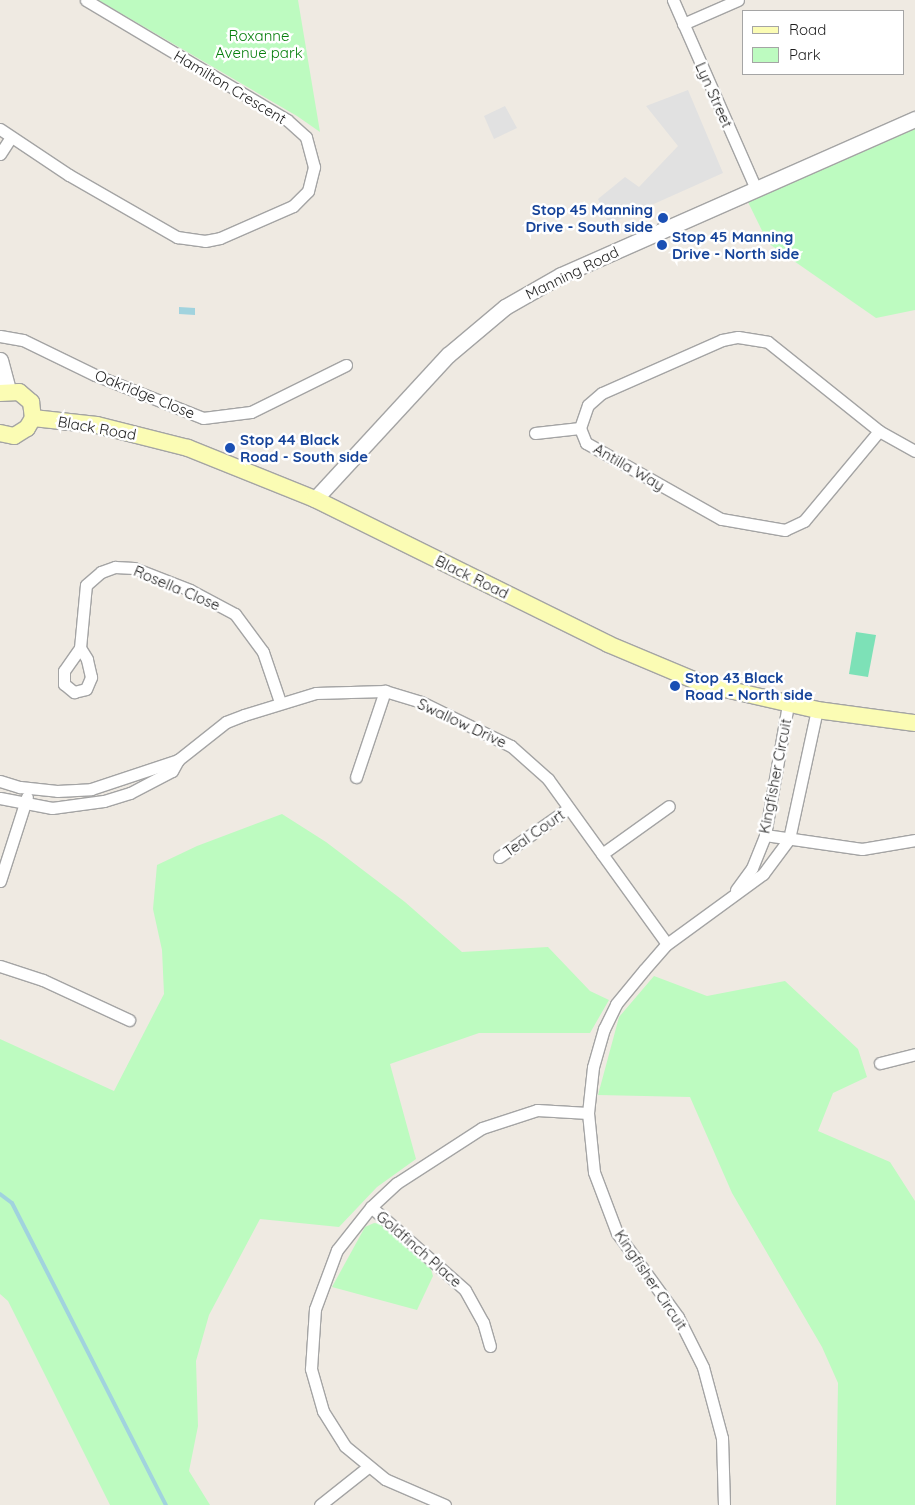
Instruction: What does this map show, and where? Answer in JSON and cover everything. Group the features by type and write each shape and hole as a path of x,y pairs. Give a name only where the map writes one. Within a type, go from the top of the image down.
{"main road":[{"path":"0,433 14,436 27,428 33,418 31,402 19,392 4,392"},
{"name":"Black Road","path":"33,418 97,425 188,448 315,500 608,644 703,684 817,710 915,723"}],"street":[{"name":"Hamilton Crescent","path":"0,129 69,175 177,236 205,241 220,238 292,206 308,191 314,167 306,137 287,120 86,0"},
{"name":"Lyn Street","path":"672,0 756,189"},
{"path":"683,24 738,0"},
{"name":"Manning Road","path":"315,500 448,354 505,308 561,275 915,119"},
{"path":"0,154 12,137"},
{"name":"Oakridge Close","path":"0,336 22,340 96,375 203,418 251,412 346,365"},
{"path":"535,433 580,428 588,405 602,392 722,340 738,337 768,342 878,431 915,452"},
{"path":"0,360 4,392"},
{"name":"Antilla Way","path":"580,428 586,443 721,520 785,530 804,521 878,431"},
{"name":"Rosella Close","path":"80,648 86,585 101,572 115,567 134,568 190,590 235,614 263,652 280,702"},
{"path":"356,777 385,692"},
{"name":"Swallow Drive","path":"0,781 28,788 57,791 91,789 178,760 226,722 280,702 316,693 385,692 421,702 511,746 548,779 668,944"},
{"name":"Kingfisher Circuit","path":"729,899 752,868 765,835 788,704"},
{"name":"Kingfisher Circuit","path":"724,1505 722,1438 711,1388 678,1317 617,1233 594,1172 588,1113 593,1068 604,1029 616,1004 668,944 763,874 789,839 817,710"},
{"name":"Swallow Drive","path":"0,798 52,808 104,801 152,783 172,771 178,760"},
{"path":"0,881 25,804 28,788"},
{"path":"602,854 669,806"},
{"name":"Teal Court","path":"499,858 569,808"},
{"path":"765,835 862,849 915,840"},
{"path":"0,966 43,980 129,1020"},
{"path":"880,1063 915,1054"},
{"path":"445,1505 385,1479 368,1467 345,1446 323,1410 311,1369 311,1339 315,1309 337,1250 371,1207 397,1183 482,1128 537,1110 588,1113"},
{"name":"Goldfinch Place","path":"371,1207 465,1290 483,1322 490,1346"},
{"path":"320,1505 368,1467"}],"green space":[{"name":"Roxanne Avenue park","path":"98,0 298,0 320,132 297,116"},
{"path":"915,129 915,310 876,318 768,243 748,202"},
{"path":"856,632 876,635 868,677 849,674"},
{"path":"282,814 326,842 405,902 462,952 548,947 590,991 609,1000 590,1033 479,1033 390,1064 416,1159 377,1187 339,1227 260,1219 209,1315 196,1361 198,1426 189,1471 210,1505 110,1505 8,1301 0,1294 0,1039 114,1091 164,994 162,950 153,909 157,865 197,846"},
{"path":"654,976 707,996 785,981 858,1049 867,1077 833,1093 818,1131 890,1162 915,1201 915,1505 836,1505 838,1383 822,1347 732,1193 690,1097 598,1095 619,1017"},
{"path":"374,1223 382,1224 430,1266 433,1276 417,1310 332,1287 365,1227"}],"shaded area":[{"path":"688,90 723,173 609,224 598,199 625,177 639,187 678,146 646,106"},
{"path":"505,106 517,128 494,139 484,116"}],"water":[{"path":"179,307 195,308 195,315 179,314"}],"waterway":[{"path":"0,1194 12,1203 166,1505"}],"place":[{"name":"Stop 45 Manning Drive - South side","path":"663,218"},
{"name":"Stop 45 Manning Drive - North side","path":"662,245"},
{"name":"Stop 44 Black Road - South side","path":"230,448"},
{"name":"Stop 43 Black Road - North side","path":"675,686"}]}
